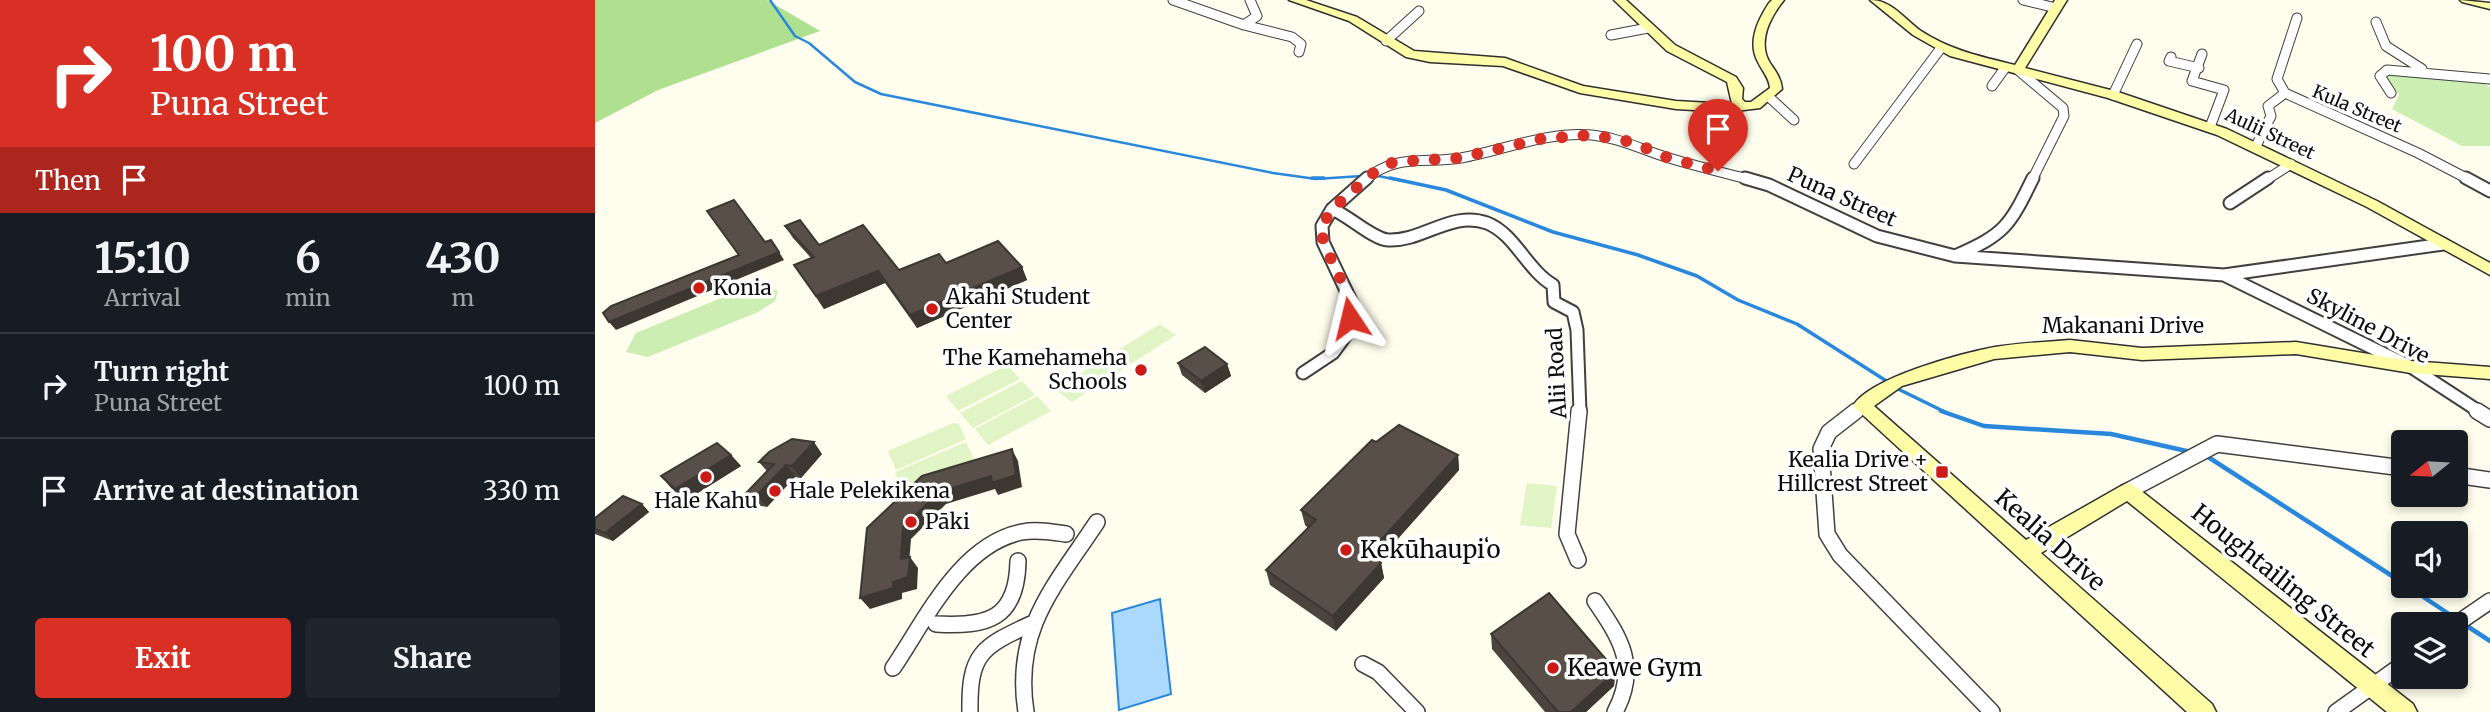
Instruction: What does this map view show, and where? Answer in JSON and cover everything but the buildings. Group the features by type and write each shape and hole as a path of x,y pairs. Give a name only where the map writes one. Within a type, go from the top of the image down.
{"street":[{"path":"1173,0 1244,25 1292,37 1301,44 1299,52"},
{"path":"1244,25 1257,16 1250,0"},
{"path":"1295,0 1353,19 1405,52 1422,57 1505,62 1580,89 1687,106 1755,105 1769,97 1776,89 1776,83 1762,60 1758,45 1769,10 1778,0"},
{"path":"1620,0 1671,48 1732,80 1737,88 1736,100 1741,105"},
{"name":"Aulii Street","path":"1876,0 1941,48 2113,95 2210,127 2372,204 2490,271"},
{"path":"2023,0 2059,4"},
{"path":"2466,0 2490,6"},
{"path":"1991,86 2011,69 2059,4"},
{"path":"1386,41 1419,11"},
{"name":"Kula Street","path":"2297,18 2277,79 2285,93 2418,153 2490,191"},
{"path":"2377,22 2386,46 2426,72"},
{"path":"1611,36 1648,28"},
{"path":"2113,95 2137,44"},
{"path":"1854,164 1941,48"},
{"path":"2202,54 2192,81 2224,90 2210,127"},
{"path":"2171,57 2169,61 2199,68"},
{"path":"1955,256 1993,239 2012,221 2064,116 2063,108 2011,69"},
{"path":"2391,93 2380,76 2387,70 2490,79"},
{"path":"2255,148 2271,116 2268,106 2285,93"},
{"path":"1769,97 1794,120"},
{"name":"Puna Street","path":"1332,209 1378,169 1394,162 1459,158 1541,139 1591,135 1632,142 1666,157 1769,185 1877,236 1955,256 2224,275 2443,244"},
{"path":"2230,204 2291,164"},
{"path":"1303,373 1333,353 1347,334 1352,303 1323,242 1322,226 1332,209"},
{"name":"Alii Road","path":"1332,209 1352,218 1372,236 1388,240 1414,237 1453,221 1476,220 1491,225 1541,280 1553,285 1554,302 1573,312 1577,330 1580,428 1567,534 1578,560"},
{"name":"Skyline Drive","path":"2224,275 2411,367 2490,419"},
{"name":"Makanani Drive","path":"1992,712 1840,555 1827,534 1821,449 1829,432 1890,386 1994,353 2070,346 2142,354 2296,348 2411,367 2490,373"},
{"name":"Kealia Drive","path":"1862,406 2204,712"},
{"path":"2024,552 2178,462 2217,444 2391,466"},
{"path":"2468,477 2490,480"},
{"name":"Houghtailing Street","path":"2128,491 2405,712"},
{"path":"1025,712 1020,669 1031,624 1097,522"},
{"path":"893,668 939,603 946,587 990,546 1021,532 1066,534"},
{"path":"936,624 967,627 986,622 1003,611 1015,597 1020,584 1018,561"},
{"path":"1595,601 1618,635 1627,659 1628,682 1615,712"},
{"path":"2468,616 2490,601"},
{"path":"970,712 969,674 972,661 994,642 1031,624"},
{"path":"1363,664 1378,672 1417,712"},
{"path":"2336,712 2391,673"}],"green space":[{"path":"595,0 767,0 820,31 658,90 595,123"},
{"path":"2395,70 2482,82 2490,87 2490,146 2462,146 2392,109 2399,95 2384,75"},
{"path":"753,285 768,286 778,291 775,301 758,312 648,357 626,352 636,333"},
{"path":"1160,324 1176,335 1072,402 1057,391 1059,387"},
{"path":"1007,365 1020,379 958,411 946,396"},
{"path":"1022,381 1035,395 973,428 960,413"},
{"path":"1037,396 1051,411 988,445 975,429"},
{"path":"953,423 959,424 966,439 896,470 888,451"},
{"path":"966,442 975,461 908,490 902,489 895,472"},
{"path":"1527,483 1557,486 1551,528 1520,525"}],"water":[{"path":"1160,599 1171,694 1119,710 1112,613"}],"waterway":[{"path":"770,0 795,36 809,43 855,82 881,94 1273,173 1316,179 1362,176"},
{"path":"1373,175 1398,180"},
{"path":"1312,178 1324,178"},
{"path":"1390,178 1446,190 1553,232 1638,255 1697,276 1738,300 1797,324 1888,382"},
{"path":"1894,387 1945,412"},
{"path":"1941,411 1984,426 2111,434 2191,452"},
{"path":"2205,455 2391,575"},
{"path":"2425,598 2446,612"},
{"path":"2468,627 2490,641"}],"place":[{"name":"Konia","path":"699,288"},
{"name":"Akahi Student Center","path":"932,309"},
{"name":"The Kamehameha Schools","path":"1141,370"},
{"name":"Kealia Drive + Hillcrest Street","path":"1942,472"},
{"name":"Hale Kahu","path":"706,477"},
{"name":"Hale Pelekikena","path":"775,491"},
{"name":"Pāki","path":"911,522"},
{"name":"Kekūhaupiʻo","path":"1346,550"},
{"name":"Keawe Gym","path":"1553,668"}],"route":[{"path":"1350,318 1352,303 1323,242 1322,226 1332,209 1378,169 1394,162 1459,158 1487,154 1541,139 1591,135 1632,142 1666,157 1718,171"}]}
